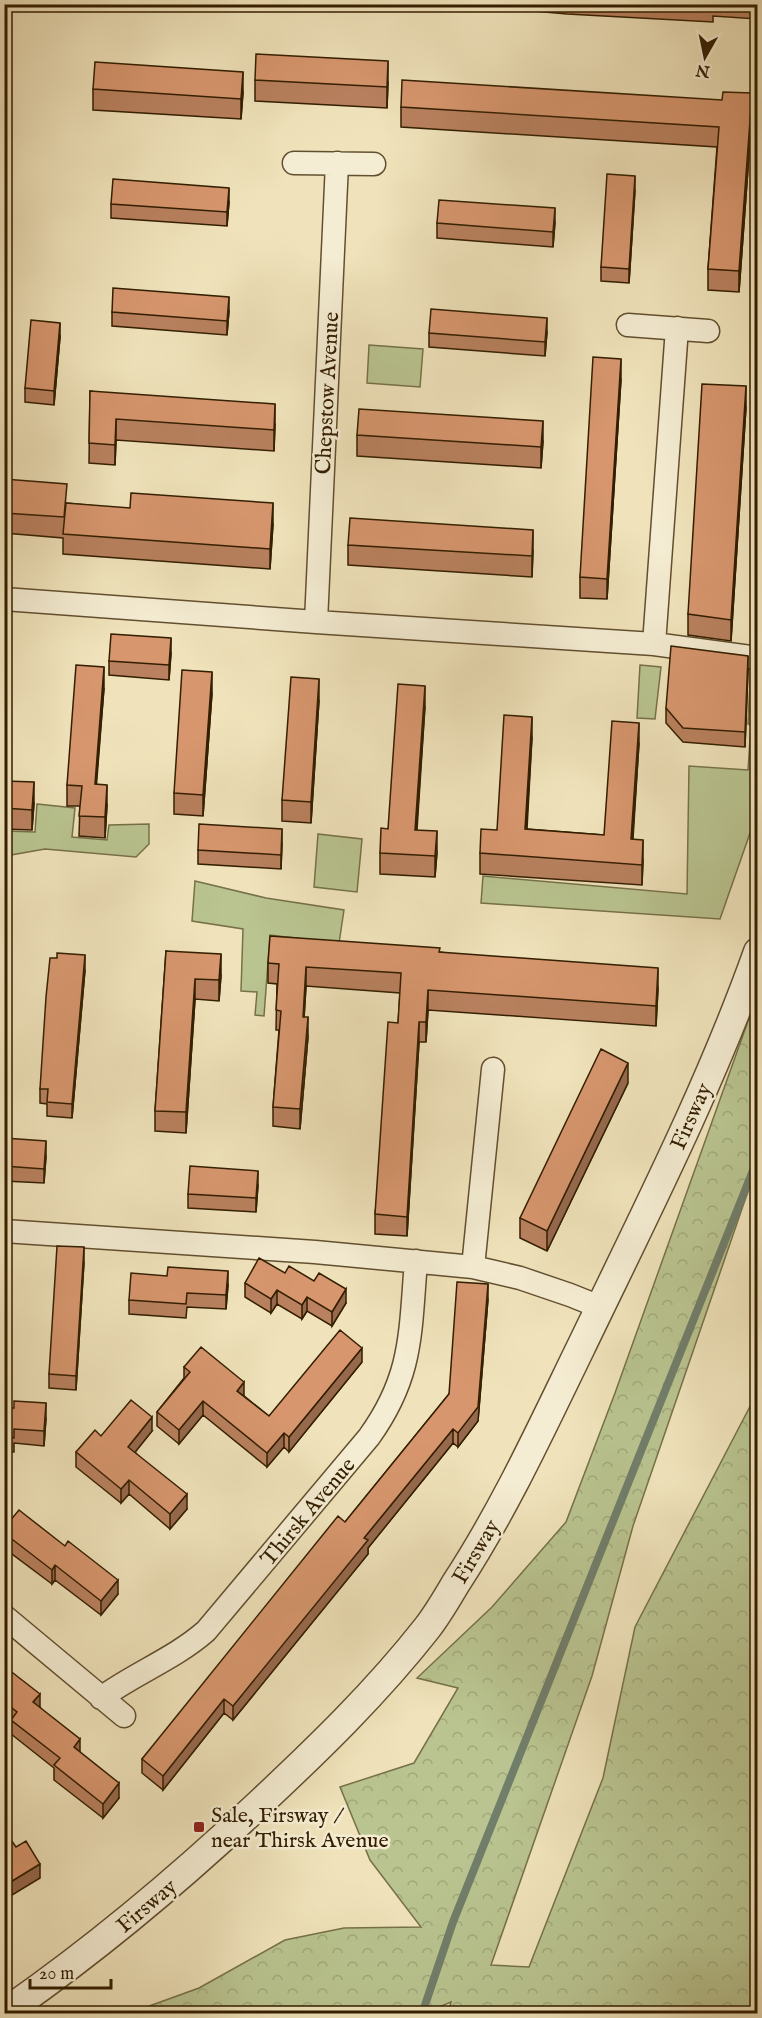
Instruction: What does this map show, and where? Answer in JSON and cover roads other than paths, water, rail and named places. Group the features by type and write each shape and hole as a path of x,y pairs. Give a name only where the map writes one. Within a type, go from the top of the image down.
{"street":[{"path":"294,163 375,164"},
{"name":"Chepstow Avenue","path":"316,622 337,163"},
{"path":"628,325 708,330"},
{"path":"654,644 677,328"},
{"path":"4,599 654,644 758,658"},
{"name":"Firsway","path":"4,2013 45,1985 130,1920 195,1864 329,1739 376,1689 429,1625 477,1551 518,1477 703,1087 758,952"},
{"path":"473,1267 493,1069"},
{"path":"4,1231 315,1252 473,1267 520,1278 570,1294 600,1307"},
{"name":"Thirsk Avenue","path":"101,1698 120,1683 184,1649 206,1631 380,1423 395,1397 407,1360 416,1261"},
{"path":"4,1616 124,1716"}],"waterway":[{"path":"422,2014 453,1922 758,1158"}],"place":[{"name":"Sale, Firsway / near Thirsk Avenue","path":"199,1827"}]}
